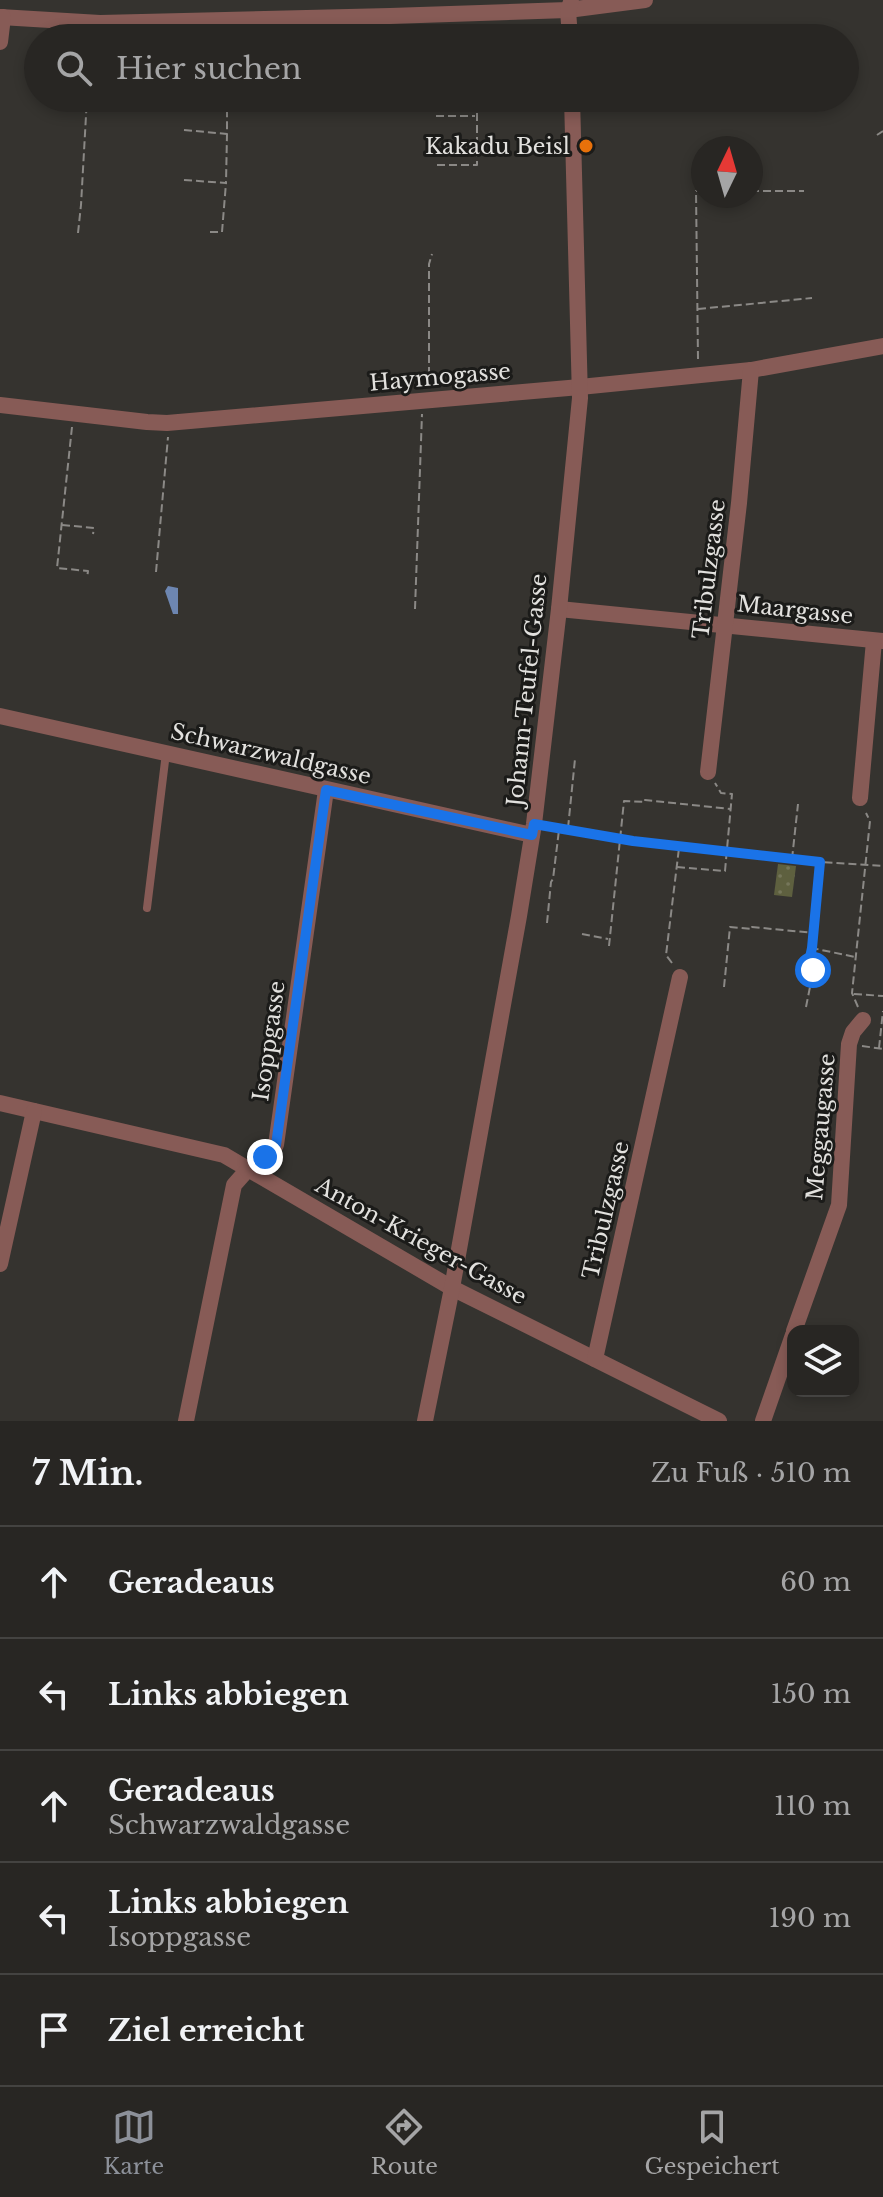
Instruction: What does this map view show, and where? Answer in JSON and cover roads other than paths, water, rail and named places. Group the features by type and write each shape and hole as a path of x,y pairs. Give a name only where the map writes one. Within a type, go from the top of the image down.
{"street":[{"path":"0,42 1,17 100,23 645,0"},
{"name":"Johann-Teufel-Gasse","path":"425,1421 452,1288 533,830 559,609 580,387 572,112"},
{"name":"Haymogasse","path":"0,405 170,422 751,370 883,346"},
{"name":"Tribulzgasse","path":"708,772 751,370"},
{"name":"Maargasse","path":"559,609 878,641"},
{"path":"860,798 878,641"},
{"name":"Schwarzwaldgasse","path":"0,716 326,790 533,830"},
{"name":"Isoppgasse","path":"186,1421 234,1185 276,1145 326,790"},
{"name":"Tribulzgasse","path":"595,1359 680,977"},
{"name":"Meggaugasse","path":"797,1325 839,1205 850,1036 863,1020"},
{"name":"Anton-Krieger-Gasse","path":"0,1103 224,1155 452,1288 719,1421"},
{"path":"0,1264 34,1111"},
{"name":"Meggaugasse","path":"763,1421 787,1353"}],"lane":[{"path":"147,908 166,753"}],"water":[{"path":"168,586 178,588 178,614 173,614 165,591"}],"place":[{"name":"Kakadu Beisl","path":"586,146"}]}
